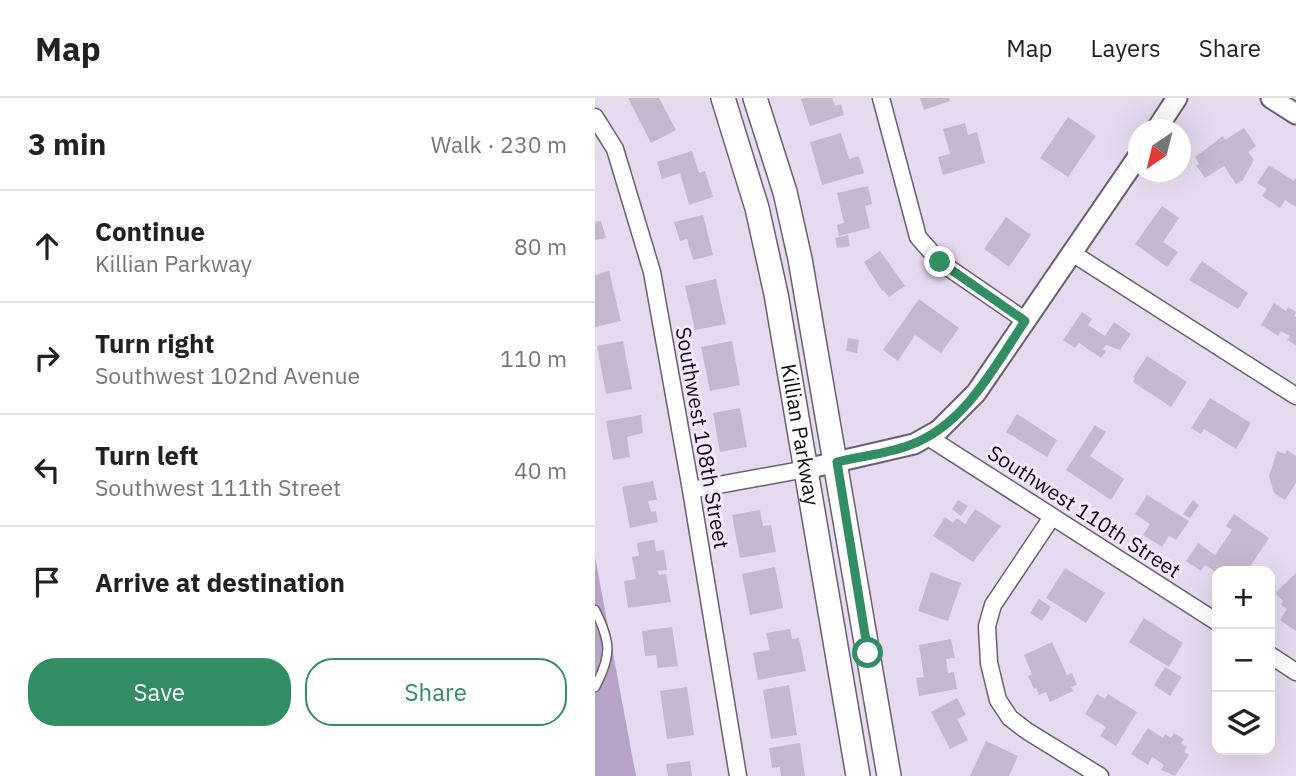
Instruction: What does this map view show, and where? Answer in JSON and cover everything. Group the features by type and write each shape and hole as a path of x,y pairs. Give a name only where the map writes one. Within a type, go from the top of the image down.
{"main road":[{"name":"Killian Parkway","path":"723,98 747,169 767,249 858,776"},
{"name":"Killian Parkway","path":"755,98 776,162 797,246 837,462 889,776"}],"street":[{"path":"881,98 918,237 940,262 1025,321"},
{"path":"1163,119 1177,98"},
{"path":"1271,98 1296,114"},
{"name":"Southwest 108th Street","path":"595,117 615,149 652,272 738,776"},
{"path":"691,490 905,447 928,437 963,408 976,393 1128,171"},
{"path":"1072,253 1296,396"},
{"name":"Southwest 110th Street","path":"928,437 1212,619"},
{"path":"1052,517 993,605 988,617 987,639 992,676 998,700 1010,718 1078,770 1100,776"},
{"path":"1275,658 1296,672"}],"lane":[{"path":"595,610 606,632 609,653 606,667 595,687"}],"shaded area":[{"path":"595,557 636,776 595,776"}],"building":[{"path":"628,98 659,98 676,130 651,143"},
{"path":"832,98 835,106 841,104 844,115 810,126 801,99"},
{"path":"920,98 949,98 950,101 924,110"},
{"path":"1068,117 1096,136 1068,177 1040,158"},
{"path":"965,123 968,135 977,132 985,163 943,175 938,157 950,154 943,129"},
{"path":"1244,128 1256,146 1248,152 1254,160 1243,180 1236,184 1224,166 1205,178 1196,165 1199,164 1195,157 1223,136 1225,140"},
{"path":"841,133 849,159 859,156 864,173 822,185 810,142"},
{"path":"692,151 699,173 705,171 713,197 689,205 680,173 662,179 657,162"},
{"path":"1269,165 1294,181 1296,178 1296,207 1285,200 1280,208 1262,196 1267,189 1257,183"},
{"path":"868,186 872,204 865,206 870,228 839,236 837,225 844,223 837,193"},
{"path":"1162,206 1179,218 1163,242 1178,252 1167,267 1135,244"},
{"path":"703,215 713,255 693,260 687,239 680,241 674,222"},
{"path":"1006,217 1031,235 1009,267 984,249"},
{"path":"601,221 606,238 595,240 595,222"},
{"path":"848,235 850,246 837,248 835,238"},
{"path":"880,251 905,286 889,297 882,291 864,262"},
{"path":"1202,261 1248,293 1238,309 1189,280"},
{"path":"609,271 621,321 595,327 595,275"},
{"path":"716,279 726,324 695,330 685,286"},
{"path":"919,299 959,328 941,353 915,335 898,361 883,350"},
{"path":"1274,303 1286,311 1288,307 1296,312 1296,345 1287,340 1290,336 1281,331 1278,336 1261,325"},
{"path":"1082,312 1092,319 1088,325 1105,336 1114,322 1131,334 1120,350 1106,345 1103,349 1106,351 1101,358 1079,343 1075,348 1063,340"},
{"path":"848,338 859,340 857,353 846,351"},
{"path":"623,341 632,389 606,394 597,346"},
{"path":"732,341 740,385 710,391 701,347"},
{"path":"1147,356 1187,382 1171,407 1133,382 1133,377"},
{"path":"1210,398 1251,423 1236,449 1204,429 1201,434 1191,428"},
{"path":"740,408 747,447 720,452 713,413"},
{"path":"1017,414 1057,440 1047,457 1006,432"},
{"path":"641,415 643,433 627,437 630,457 613,460 606,421"},
{"path":"1095,425 1106,432 1090,456 1124,479 1111,500 1066,470"},
{"path":"1287,450 1296,456 1296,483 1285,500 1274,493 1269,476 1277,451 1285,454"},
{"path":"653,481 657,500 648,501 651,512 656,511 658,522 630,528 622,487"},
{"path":"1147,495 1189,521 1176,540 1169,536 1162,547 1143,535 1150,524 1135,514"},
{"path":"958,500 968,506 961,516 952,509"},
{"path":"1193,500 1199,505 1190,518 1183,514"},
{"path":"975,509 1001,526 973,562 933,536 945,517 953,523 957,518 965,524"},
{"path":"760,510 763,526 771,525 776,552 740,558 732,515"},
{"path":"1234,514 1269,538 1250,566 1212,566 1212,570 1205,565 1201,571 1186,561 1198,543 1215,555 1232,530 1226,526"},
{"path":"654,540 656,551 664,550 667,570 658,571 659,575 666,574 671,602 628,608 624,581 636,579 632,557 639,556 637,543"},
{"path":"775,567 783,608 750,615 742,574"},
{"path":"1065,568 1105,593 1086,623 1046,598"},
{"path":"931,572 961,583 948,621 918,611"},
{"path":"1296,573 1296,631 1280,620 1287,609 1281,605 1283,601 1275,593"},
{"path":"1039,599 1051,607 1042,621 1030,613"},
{"path":"1144,618 1183,643 1169,667 1129,642"},
{"path":"672,627 678,666 658,668 656,655 645,656 642,631"},
{"path":"790,629 792,639 799,638 806,671 758,680 753,653 770,650 766,633"},
{"path":"951,639 955,658 946,659 948,673 954,672 957,689 919,696 916,678 924,677 919,645"},
{"path":"1052,642 1067,675 1072,673 1077,685 1071,687 1073,691 1050,702 1046,692 1039,695 1036,688 1034,689 1028,676 1032,674 1024,655"},
{"path":"1165,667 1182,677 1170,696 1154,685"},
{"path":"789,685 797,735 771,739 763,690"},
{"path":"687,687 694,735 667,739 660,691"},
{"path":"1097,694 1105,699 1108,694 1137,712 1116,746 1100,736 1106,727 1085,714"},
{"path":"957,698 966,715 957,719 968,740 950,749 931,712"},
{"path":"1148,728 1163,738 1165,734 1171,738 1174,733 1184,739 1181,743 1187,747 1184,752 1189,755 1175,776 1161,770 1164,765 1152,757 1148,765 1131,754"},
{"path":"986,741 1018,756 1009,776 970,776"},
{"path":"800,743 805,776 781,776 780,767 772,768 769,748"},
{"path":"690,761 692,776 668,776 666,764"}],"route":[{"path":"868,653 837,462 905,447 939,430 976,393 1025,321 940,262"}]}
